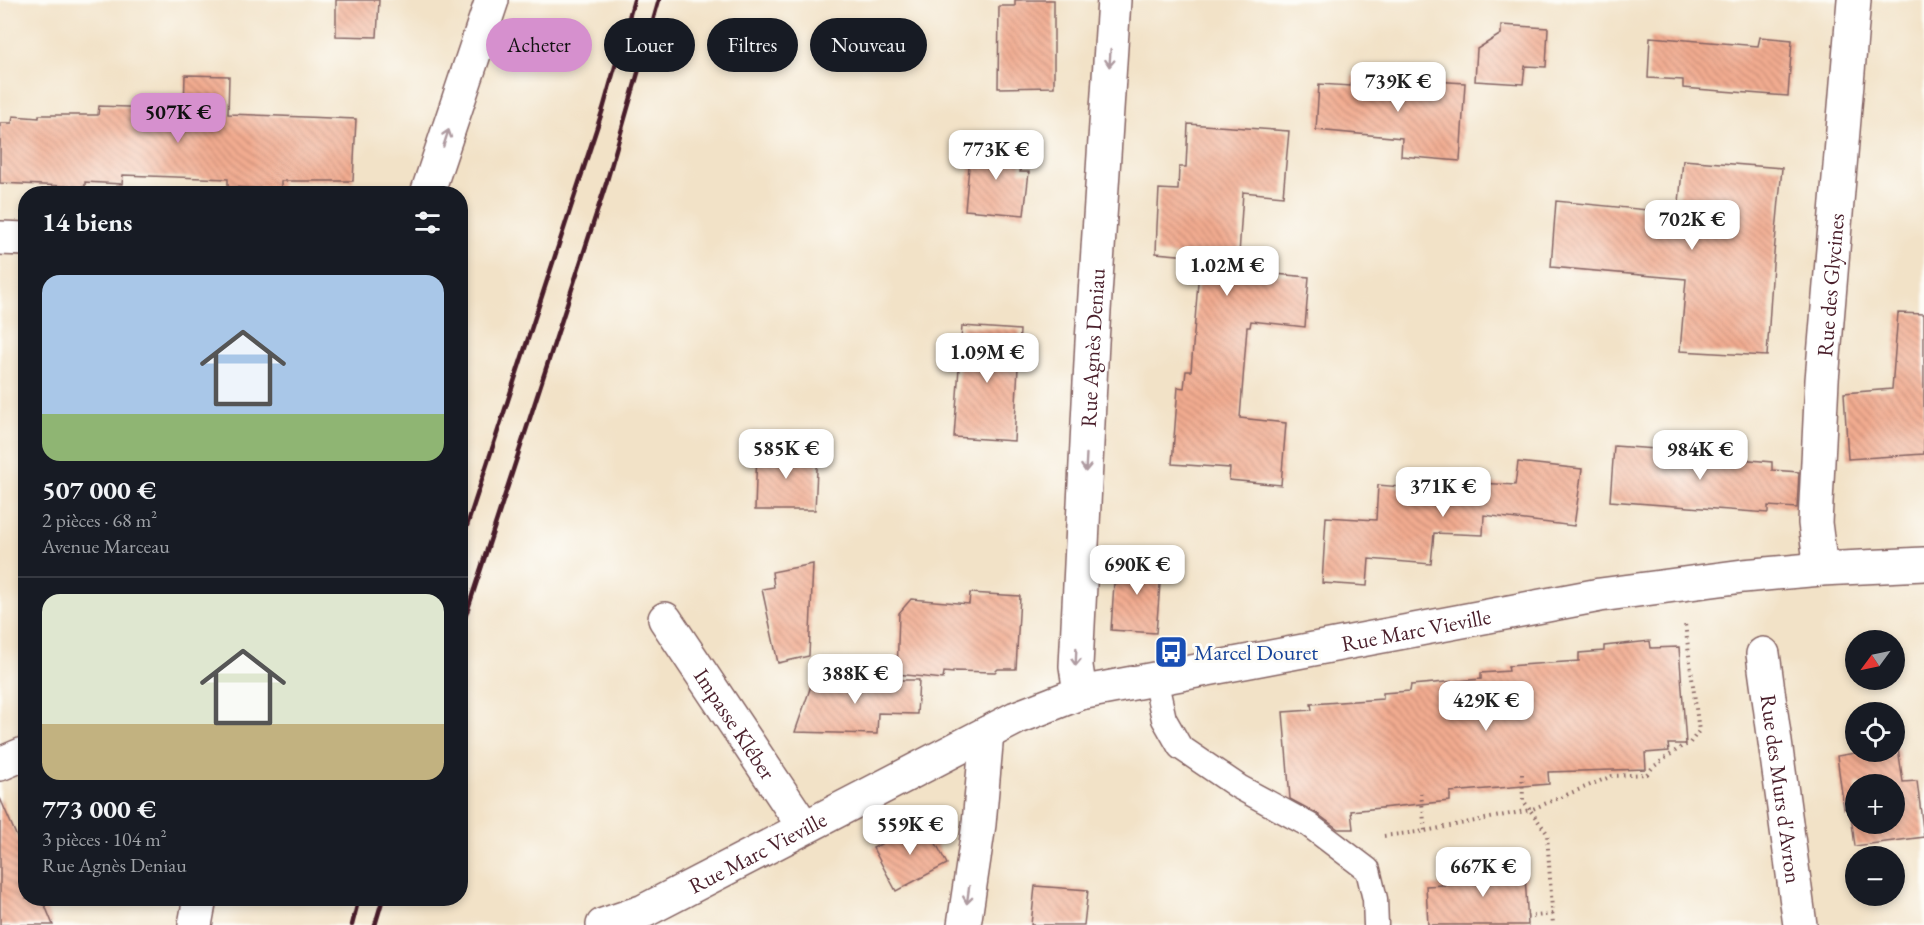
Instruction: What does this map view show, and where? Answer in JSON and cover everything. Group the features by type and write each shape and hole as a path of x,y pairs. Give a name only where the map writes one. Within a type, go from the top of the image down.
{"street":[{"path":"430,186 492,0"},
{"name":"Rue Agnès Deniau","path":"1080,693 1076,666 1092,342 1114,0"},
{"name":"Rue des Glycines","path":"1821,569 1815,523 1822,380 1854,0"},
{"path":"0,238 18,239"},
{"name":"Rue Marc Vieville","path":"603,925 644,911 1016,718 1080,693 1600,595 1743,576 1821,569 1924,564"},
{"name":"Impasse Kléber","path":"665,620 804,827"},
{"name":"Rue des Murs d'Avron","path":"1763,654 1800,925"},
{"path":"964,925 979,824 987,733"},
{"path":"0,764 18,756"},
{"path":"195,925 199,906"}],"lane":[{"path":"1155,679 1164,719 1180,747 1239,788 1309,825 1368,870 1375,899 1376,925"}],"path":[{"path":"1340,847 1369,839 1425,831 1530,810 1612,776 1647,774 1681,747 1689,744 1698,731 1680,585"},
{"path":"1521,774 1523,800 1547,833 1553,925"},
{"path":"1421,793 1425,831"},
{"path":"1527,917 1553,914"}],"building":[{"path":"336,0 379,0 377,37 336,36"},
{"path":"1015,0 1054,0 1054,87 998,88 999,6 1015,6"},
{"path":"1501,25 1548,28 1546,67 1525,66 1523,84 1475,81 1477,49 1501,34"},
{"path":"1650,37 1758,46 1760,37 1792,40 1788,96 1683,88 1683,80 1648,78"},
{"path":"185,75 229,76 228,114 356,119 353,181 281,181 281,186 228,186 228,179 123,175 122,184 85,182 85,186 64,186 0,183 0,123 12,123 13,116 39,118 39,115 98,115 99,106 184,109"},
{"path":"1352,76 1465,83 1460,161 1401,156 1402,138 1316,130 1319,84 1351,86"},
{"path":"1188,124 1289,131 1283,196 1243,192 1238,271 1309,277 1305,327 1251,321 1250,327 1247,327 1240,418 1286,423 1281,485 1229,480 1230,468 1172,464 1178,387 1184,388 1186,371 1191,371 1200,257 1156,253 1157,226 1159,189 1178,190 1179,167 1186,167"},
{"path":"971,145 1022,149 1020,172 1029,172 1024,215 965,210"},
{"path":"1683,160 1782,168 1767,356 1680,351 1686,279 1551,267 1556,201 1678,213"},
{"path":"1898,313 1924,314 1924,454 1848,459 1844,393 1892,389"},
{"path":"962,326 1020,330 1014,441 954,437"},
{"path":"1614,446 1684,451 1684,454 1772,462 1772,470 1799,472 1797,508 1768,506 1768,513 1610,501"},
{"path":"757,449 818,450 815,510 755,510"},
{"path":"1518,462 1582,469 1574,526 1484,515 1483,535 1434,533 1431,564 1369,559 1367,586 1322,583 1326,517 1376,520 1378,485 1425,489 1426,480 1515,485"},
{"path":"1123,558 1162,560 1156,633 1111,630 1114,583 1121,584"},
{"path":"813,564 809,656 778,663 762,589 774,587 772,572"},
{"path":"970,593 1020,596 1016,669 998,669 995,672 944,672 943,679 897,674 899,613 911,599 969,604"},
{"path":"1650,641 1651,648 1679,647 1686,744 1668,744 1669,751 1645,753 1646,769 1548,772 1549,784 1450,792 1450,801 1351,811 1353,829 1338,829 1316,813 1290,799 1283,712 1312,710 1311,704 1383,699 1383,693 1410,691 1411,685 1481,679 1481,673 1509,671 1508,666 1579,661 1579,653 1604,651 1604,646"},
{"path":"813,680 919,680 917,714 878,713 877,734 795,732"},
{"path":"1845,755 1845,762 1900,762 1902,774 1845,774 1844,809 1837,756"},
{"path":"1917,781 1924,837 1855,846 1853,834 1905,834 1905,782"},
{"path":"0,798 18,840 18,906 45,906 53,925 0,925"},
{"path":"924,821 947,864 896,891 873,848"},
{"path":"1524,859 1528,925 1428,925 1426,886 1480,883 1479,861"},
{"path":"1035,886 1088,890 1084,925 1031,925"}],"railway":[{"path":"468,522 603,109 634,0"},
{"path":"468,608 606,184 659,0"},
{"path":"352,925 357,906"},
{"path":"375,925 381,906"}],"place":[{"name":"Marcel Douret","path":"1171,652"}]}
